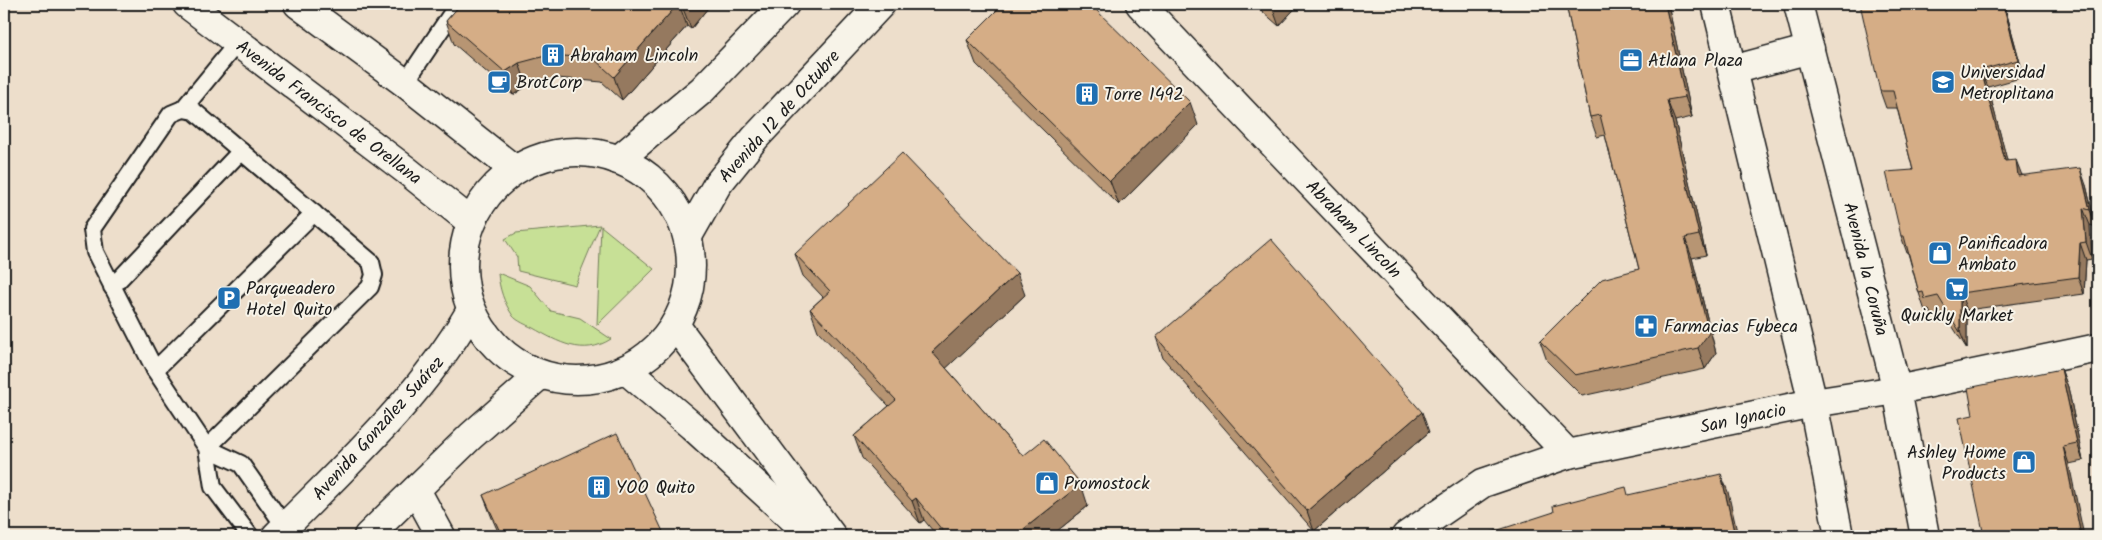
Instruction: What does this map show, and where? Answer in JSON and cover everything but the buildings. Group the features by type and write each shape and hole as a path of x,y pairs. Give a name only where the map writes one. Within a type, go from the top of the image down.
{"main road":[{"name":"Avenida Francisco de Orellana","path":"187,4 406,170 471,222"},
{"path":"298,4 405,83 515,170"},
{"path":"618,160 702,90 785,4"},
{"name":"Avenida 12 de Octubre","path":"688,236 717,185 755,138 880,4"},
{"name":"Abraham Lincoln","path":"1140,4 1568,454"},
{"path":"1716,4 1813,403 1840,536"},
{"name":"Avenida la Coruña","path":"1798,4 1897,390 1925,536"},
{"path":"1732,70 1810,49"},
{"path":"583,152 618,160 638,169 664,193 680,216 688,236 692,258 691,282 686,304 675,325 662,343 645,358 626,370 598,379 569,381 540,375 511,361 487,339 470,312 463,290 461,267 464,244 471,222 482,201 497,184 515,170 548,156 583,152"},
{"name":"Avenida González Suárez","path":"281,532 366,446 421,385 449,349 470,312"},
{"path":"675,325 832,536"},
{"name":"San Ignacio","path":"1406,536 1483,482 1568,454 1813,403 1897,390 2098,348"},
{"path":"626,370 692,426 812,536"},
{"path":"368,536 470,436 540,375"},
{"path":"416,490 440,536"}],"lane":[{"path":"405,83 458,4"},
{"path":"237,43 183,109 171,114 92,229 95,252 155,370 207,448 213,487 250,536"},
{"path":"183,109 194,111 371,262 374,276 370,288 207,448"},
{"path":"112,287 241,151"},
{"path":"155,370 314,213"},
{"path":"207,448 241,464 281,532"}],"green space":[{"path":"600,225 575,285 518,271 517,257 505,239 516,233"},
{"path":"601,226 654,269 597,325"},
{"path":"498,273 530,286 551,311 580,318 611,339 591,347 571,346 520,321 513,316 505,301 499,284"}],"place":[{"name":"Abraham Lincoln","path":"553,55"},
{"name":"Atlana Plaza","path":"1631,60"},
{"name":"BrotCorp","path":"499,82"},
{"name":"Universidad Metroplitana","path":"1943,82"},
{"name":"Torre 1492","path":"1087,94"},
{"name":"Panificadora Ambato","path":"1940,253"},
{"name":"Quickly Market","path":"1957,289"},
{"name":"Parqueadero Hotel Quito","path":"229,298"},
{"name":"Farmacias Fybeca","path":"1646,326"},
{"name":"Ashley Home Products","path":"2024,462"},
{"name":"Promostock","path":"1047,483"},
{"name":"YOO Quito","path":"599,487"}]}
